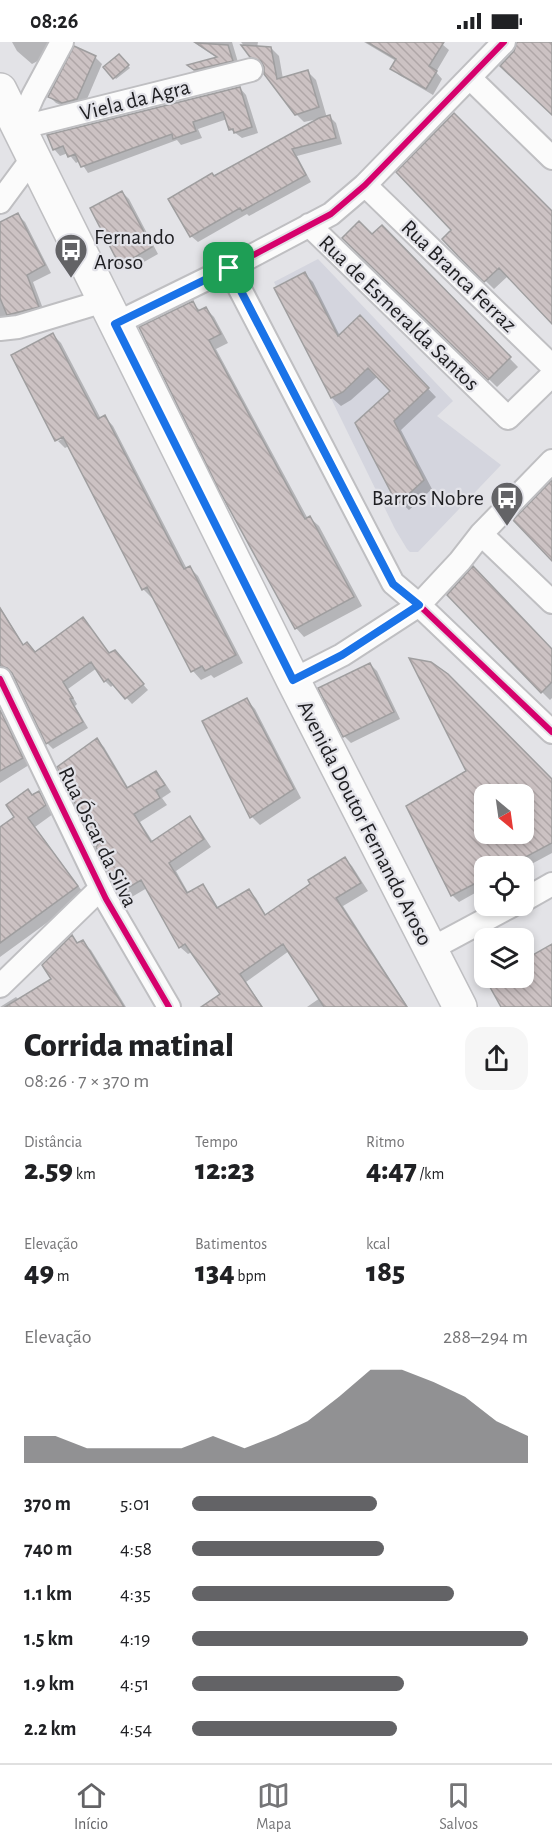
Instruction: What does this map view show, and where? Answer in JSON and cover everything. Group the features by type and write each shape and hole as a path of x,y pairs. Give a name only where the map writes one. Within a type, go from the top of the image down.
{"main road":[{"name":"Avenida Doutor Fernando Aroso","path":"0,90 293,680 460,1007"}],"street":[{"path":"0,202 26,142 33,96 62,42"},
{"name":"Rua de Esmeralda Santos","path":"504,42 365,185 331,214 309,225 508,418 552,375"},
{"name":"Viela da Agra","path":"26,142 251,70"},
{"path":"470,78 552,158"},
{"name":"Rua Branca Ferraz","path":"365,185 552,366"},
{"path":"0,329 110,313 229,268 309,225"},
{"path":"229,268 393,584 419,605 552,732"},
{"path":"293,680 342,655 419,605 481,534 552,461"},
{"path":"481,534 552,602"},
{"name":"Rua Óscar da Silva","path":"0,680 7,711 101,888 168,1007"},
{"path":"534,894 552,884"},
{"path":"0,986 101,888"},
{"path":"429,950 492,916"}],"shaded area":[{"path":"318,259 453,401 437,416 501,465 418,552 410,552 407,549 395,529 274,282"}],"building":[{"path":"367,42 444,42 429,66 437,71 426,89 390,69 396,59"},
{"path":"517,42 552,42 552,115 500,66 514,51"},
{"path":"196,43 228,45 233,61 194,70 187,65 217,57"},
{"path":"241,45 271,47 277,79 308,70 319,107 295,115 264,74 261,61 250,57"},
{"path":"74,46 96,56 77,99 62,103 48,97"},
{"path":"119,54 129,65 113,79 103,67"},
{"path":"240,87 252,127 234,133 233,129 229,130 223,112 193,122 196,131 173,139 172,134 81,167 75,154 68,157 63,146 53,150 47,135"},
{"path":"454,113 552,211 552,324 499,268 484,282 442,239 451,230 396,172"},
{"path":"330,115 336,138 292,149 306,175 242,211 240,208 190,237 168,199 212,173 214,176 319,118"},
{"path":"122,191 152,247 120,266 90,208"},
{"path":"18,213 45,265 27,275 39,307 7,315 0,298 0,222"},
{"path":"359,221 372,234 382,225 511,357 488,380 342,238"},
{"path":"305,272 338,336 360,315 429,388 394,421 424,480 399,503 393,496 355,423 390,391 368,368 343,392 331,398 274,288"},
{"path":"193,301 198,311 206,307 221,334 209,340 305,519 310,516 354,597 295,629 219,490 139,327"},
{"path":"53,333 98,419 105,415 184,569 190,566 236,655 205,671 202,666 191,672 147,587 142,590 63,437 55,441 11,355"},
{"path":"552,480 552,561 513,520"},
{"path":"473,566 552,649 552,682 541,693 447,595"},
{"path":"0,608 23,645 27,642 35,652 83,617 109,653 115,650 144,684 125,699 108,679 104,682 91,662 63,682 83,722 46,744 12,673 0,666"},
{"path":"409,658 431,662 448,674 552,779 552,843 528,856 474,856 474,884 451,896 406,806 466,771"},
{"path":"370,663 394,712 343,737 318,688"},
{"path":"247,698 294,789 250,818 202,721"},
{"path":"0,710 23,758 0,771"},
{"path":"97,738 127,788 156,771 165,785 156,790 160,798 134,814 151,842 190,816 204,839 169,863 187,893 203,884 217,908 249,889 265,915 310,884 308,880 345,857 361,883 336,898 407,1007 324,1007 283,944 240,974 262,1007 201,1007 220,994 185,944 179,948 141,880 121,892 105,867 96,847 98,845 57,767"},
{"path":"28,789 32,795 39,791 46,805 28,818 78,886 0,943 0,827 14,817 6,805"},
{"path":"72,935 77,943 83,940 124,1007 5,1007 51,979 42,965"},
{"path":"552,944 552,1007 501,1007 491,988 534,988 534,954"}],"cycle path":[{"path":"115,324 229,268 331,214 365,185 504,42"},
{"path":"229,268 393,583 552,732"},
{"path":"0,679 106,899 169,1007"}],"place":[{"name":"Fernando Aroso","path":"71,279"},
{"name":"Barros Nobre","path":"507,527"}],"route":[{"path":"229,268 393,584 419,605 342,655 293,680 115,324 229,268"}]}
